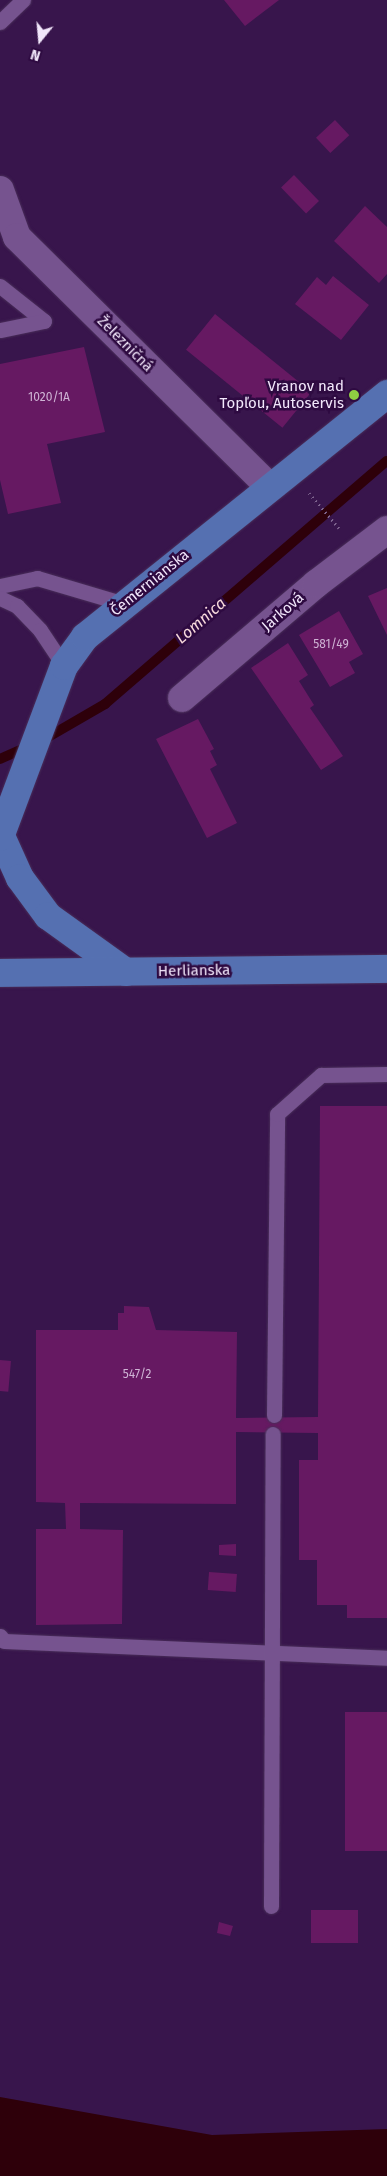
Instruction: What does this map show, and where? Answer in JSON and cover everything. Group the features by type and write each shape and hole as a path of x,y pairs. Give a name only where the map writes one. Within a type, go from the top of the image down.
{"main road":[{"name":"Čemernianska","path":"0,878 1,837 23,774 64,666 85,636 269,486 387,394"},
{"path":"1,837 20,878 48,916 126,972"},
{"name":"Herlianska","path":"0,973 387,969"}],"street":[{"name":"Železničná","path":"0,190 16,237 269,486"},
{"name":"Jarková","path":"182,698 316,584 387,530"}],"lane":[{"path":"0,22 23,0"},
{"path":"0,286 44,321 0,330"},
{"path":"0,586 37,578 125,604"},
{"path":"0,598 17,606 40,630 64,666"},
{"path":"274,1415 277,1114 321,1075 387,1074"},
{"path":"271,1906 273,1434"},
{"path":"0,1636 4,1641 271,1656 387,1658"}],"path":[{"path":"311,495 345,535"}],"shaded area":[{"path":"0,2097 212,2135 387,2129 387,2176 0,2176"}],"building":[{"path":"224,0 279,0 245,26"},
{"path":"335,120 349,135 330,153 316,138"},
{"path":"294,175 319,201 306,213 281,188"},
{"path":"365,206 387,227 387,274 379,283 334,241"},
{"path":"333,276 369,305 341,340 295,304 317,277 326,285"},
{"path":"215,314 311,392 282,428 186,350"},
{"path":"84,347 105,432 47,444 61,503 8,514 0,480 0,364"},
{"path":"387,588 387,635 368,596"},
{"path":"339,611 363,654 349,662 355,673 330,687 299,635"},
{"path":"288,643 308,675 299,681 314,705 310,708 343,756 321,770 251,668"},
{"path":"198,719 214,749 210,751 217,765 210,769 237,823 207,838 156,739"},
{"path":"320,1106 387,1106 387,1618 347,1618 347,1605 317,1605 317,1560 299,1560 299,1460 318,1460 318,1433 236,1432 236,1504 80,1503 80,1529 123,1530 122,1624 36,1625 36,1529 66,1529 65,1503 36,1502 36,1330 118,1330 118,1313 124,1313 124,1306 149,1307 156,1330 237,1332 236,1418 318,1417"},
{"path":"0,1360 11,1361 8,1392 0,1391"},
{"path":"236,1544 236,1556 219,1555 219,1545"},
{"path":"209,1572 237,1574 236,1592 208,1590"},
{"path":"345,1712 387,1712 387,1851 345,1851"},
{"path":"311,1910 358,1910 358,1943 311,1943"},
{"path":"219,1922 233,1926 230,1936 217,1933"}],"waterway":[{"name":"Lomnica","path":"43,740 105,704 387,461"},
{"name":"Lomnica","path":"0,759 29,746"}],"place":[{"name":"Vranov nad Topľou, Autoservis","path":"354,395"}]}
